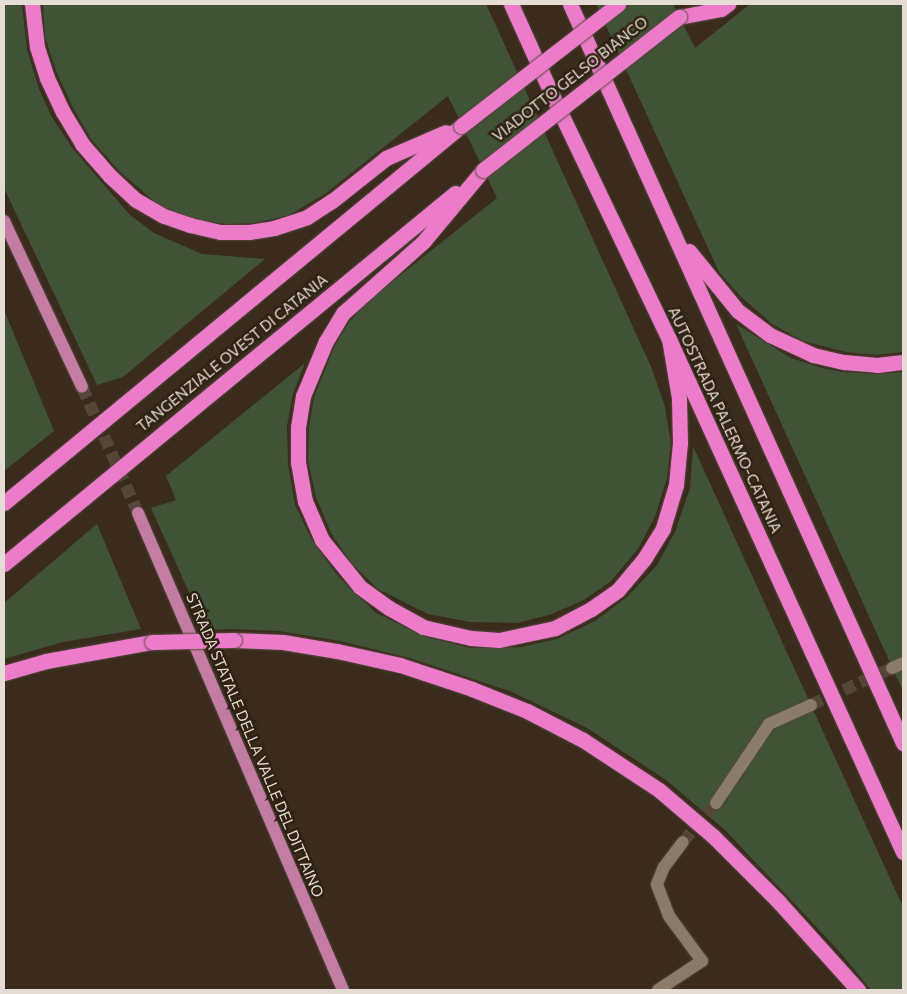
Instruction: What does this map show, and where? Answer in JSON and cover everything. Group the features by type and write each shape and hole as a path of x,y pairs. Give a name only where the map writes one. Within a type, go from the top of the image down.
{"highway":[{"path":"32,4 37,47 47,78 63,112 82,144 110,176 136,200 164,216 190,225 220,232 249,232 274,228 307,217 332,201 386,158 461,126"},
{"name":"AUTOSTRADA PALERMO-CATANIA","path":"570,4 903,743"},
{"name":"VIADOTTO GELSO BIANCO","path":"461,126 618,4"},
{"path":"679,17 695,4"},
{"path":"679,17 721,9 728,4"},
{"name":"AUTOSTRADA PALERMO-CATANIA","path":"512,6 556,104 669,339 903,852"},
{"name":"VIADOTTO GELSO BIANCO","path":"483,170 679,17"},
{"name":"TANGENZIALE OVEST DI CATANIA","path":"4,503 461,126"},
{"path":"483,170 422,242 343,313 326,341 303,396 298,427 298,462 305,501 322,540 360,586 389,608 423,627 471,638 499,640 556,628 591,609 618,590 644,559 663,528 676,485 680,443 678,398 669,339"},
{"name":"TANGENZIALE OVEST DI CATANIA","path":"4,564 483,170"},
{"path":"674,232 715,286 738,311 770,334 813,355 844,362 877,365 903,362"},
{"path":"4,673 46,660 152,642 234,640 292,644 337,650 400,665 472,689 527,711 583,740 659,790 714,837 778,902 858,990"}],"main road":[{"path":"4,221 82,387"},
{"name":"STRADA STATALE DELLA VALLE DEL DITTAINO","path":"138,512 343,990"}],"lane":[{"path":"716,803 769,724 811,705"},
{"path":"658,990 702,960 669,916 657,884 664,867 683,842"}],"green space":[{"path":"4,4 22,4 27,50 39,89 52,117 73,149 130,215 154,233 202,254 265,259 123,377 97,385 4,188"},
{"path":"43,4 486,4 652,369 665,407 671,443 667,478 655,517 638,549 611,581 584,600 552,614 518,623 470,622 428,614 378,589 351,563 331,533 316,497 308,461 309,427 314,397 334,347 349,322 368,301 497,198 448,96 325,194 289,215 255,223 227,224 198,220 161,207 119,171 91,139 73,108 56,71 45,37"},
{"path":"596,4 673,4 695,48 750,4 903,4 903,352 876,355 846,352 803,341 772,324 741,297 719,272"},
{"path":"4,310 54,431 4,471"},
{"path":"736,324 791,358 822,368 843,372 877,374 903,372 903,691"},
{"path":"305,363 293,394 287,426 288,464 295,505 312,540 337,575 376,613 426,637 471,648 521,647 557,639 595,621 628,596 657,565 675,532 690,488 693,446 903,907 903,990 871,990 838,950 725,830 666,780 587,728 512,692 410,658 340,641 279,631 206,630 151,508 176,500 166,476"},
{"path":"97,524 141,629 63,642 4,659 4,603"}],"tunnel":[{"path":"82,387 138,513"},
{"path":"811,705 892,668"},
{"path":"683,842 716,803"}]}
